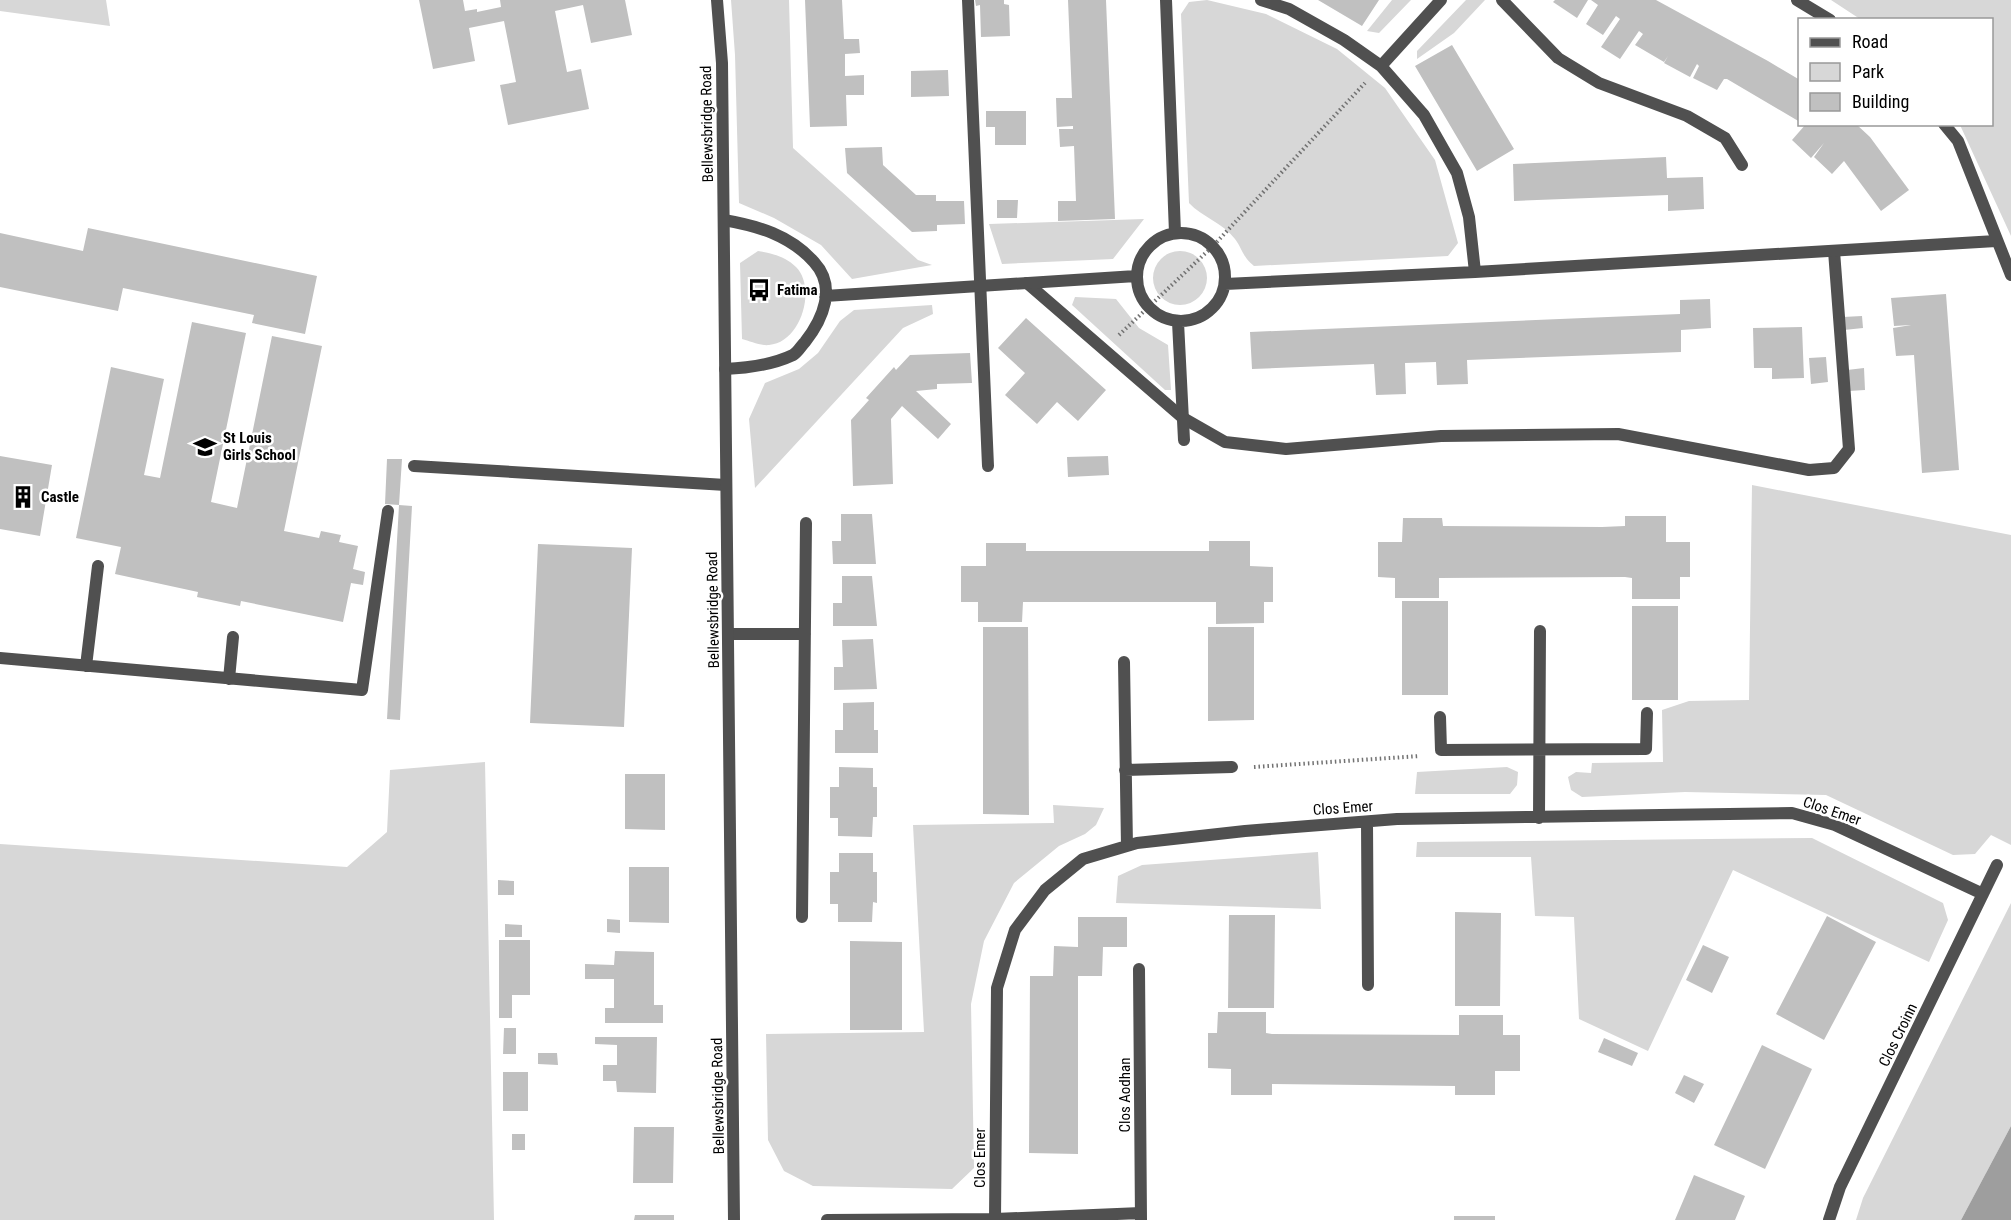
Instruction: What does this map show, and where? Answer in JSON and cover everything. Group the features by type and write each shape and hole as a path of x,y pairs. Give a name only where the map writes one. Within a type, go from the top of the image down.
{"street":[{"name":"Bellewsbridge Road","path":"717,0 722,63 734,1220"},
{"path":"968,0 987,466"},
{"path":"1166,0 1175,233"},
{"path":"1261,0 1289,9 1344,40 1381,66 1424,115 1458,173 1469,217 1475,272"},
{"path":"1381,66 1441,0"},
{"path":"1502,0 1558,58 1599,83 1687,116 1725,138 1742,165"},
{"path":"1797,0 1827,18"},
{"path":"1946,126 1958,141 2011,275"},
{"path":"724,220 762,227 790,243 815,263 826,288 825,312 795,354 771,363 725,369"},
{"path":"1175,233 1196,235 1213,246 1223,263 1225,284 1219,299 1209,312 1194,320 1178,322 1162,318 1148,307 1139,293 1136,276 1139,260 1147,247 1160,237 1175,233"},
{"path":"1225,284 1475,272 1996,241"},
{"path":"1027,283 1183,418 1226,442 1286,449 1441,436 1618,434 1809,470 1834,468 1849,449 1834,251"},
{"path":"825,296 1136,276"},
{"path":"1178,322 1184,440"},
{"path":"414,466 726,485"},
{"path":"0,658 362,690 388,511"},
{"path":"802,917 806,523"},
{"path":"86,666 98,566"},
{"path":"1539,818 1540,631"},
{"path":"728,634 805,634"},
{"path":"229,679 233,637"},
{"path":"1124,662 1126,846"},
{"path":"1440,717 1441,750 1646,749 1647,713"},
{"path":"1125,770 1232,767"},
{"name":"Clos Emer","path":"995,1219 997,988 1015,930 1045,890 1083,859 1126,846 1245,831 1367,822 1792,813 1835,825 1983,894"},
{"path":"1367,822 1368,985"},
{"name":"Clos Croinn","path":"1829,1220 1840,1186 1997,865"},
{"name":"Clos Aodhan","path":"1139,969 1141,1217"},
{"path":"827,1220 1141,1217"}],"path":[{"path":"1103,350 1213,246 1381,66"},
{"path":"1232,767 1420,756 1441,750"}],"green space":[{"path":"0,0 106,0 110,26 0,11"},
{"path":"731,0 789,0 793,148 918,260 932,265 852,279 821,245 774,218 739,203 735,55"},
{"path":"1207,0 1266,14 1337,49 1385,88 1435,160 1458,243 1448,256 1254,266 1230,233 1189,203 1181,14 1189,2"},
{"path":"1392,0 1411,0 1379,33 1367,31"},
{"path":"1466,0 1485,0 1454,33 1417,59 1417,51"},
{"path":"1831,0 2011,0 2011,236 1960,126 1993,126 1993,18 1858,18"},
{"path":"1144,219 1113,259 1002,264 989,224"},
{"path":"758,251 778,256 796,267 802,276 805,288 805,300 797,325 790,335 780,342 769,345 742,339 740,263"},
{"path":"1175,251 1185,251 1195,255 1203,263 1207,278 1203,293 1195,301 1185,305 1175,305 1165,301 1157,293 1153,283 1153,273 1157,263 1165,255"},
{"path":"1075,297 1116,299 1139,328 1168,345 1171,390 1165,390 1072,305"},
{"path":"932,305 933,314 903,328 755,488 749,419 765,383 799,369 818,353 840,321 854,310"},
{"path":"1752,485 2011,535 2011,845 1991,835 1975,854 1953,855 1826,795 1685,792 1582,797 1571,790 1568,777 1576,772 1591,773 1592,763 1663,762 1662,710 1689,701 1749,700"},
{"path":"485,762 494,1220 0,1220 0,844 347,867 387,832 390,770"},
{"path":"1507,767 1518,772 1517,785 1510,794 1415,794 1417,772"},
{"path":"1053,805 1104,808 1096,825 1085,834 1059,846 1014,883 984,941 971,1004 974,1168 952,1189 813,1186 784,1171 768,1140 766,1034 924,1032 913,825 1054,823"},
{"path":"1812,838 1943,903 1948,920 1929,962 1733,870 1648,1051 1579,1019 1574,917 1535,916 1531,857 1416,857 1417,842"},
{"path":"1318,852 1321,909 1116,903 1118,876 1142,865"},
{"path":"2011,903 2011,1126 1961,1220 1856,1220 1863,1198"}],"shaded area":[{"path":"2011,1126 2011,1220 1961,1220"}],"building":[{"path":"419,0 463,0 465,11 477,9 477,12 501,7 500,0 625,0 632,35 591,43 583,5 555,11 567,72 581,69 589,109 508,125 500,85 516,82 504,21 469,28 475,61 433,69"},
{"path":"805,0 842,0 844,39 859,39 860,53 845,54 845,76 864,75 864,95 846,95 847,126 810,127"},
{"path":"975,0 1004,0 1004,4 1009,5 1010,36 981,37 980,5 976,6"},
{"path":"1068,0 1106,0 1115,219 1058,221 1058,201 1076,201 1074,146 1060,147 1059,129 1073,129 1073,126 1057,127 1056,98 1072,98"},
{"path":"1318,0 1379,0 1362,26"},
{"path":"1555,0 1588,0 1577,18 1553,2"},
{"path":"1591,0 1656,0 1768,61 1798,79 1798,121 1727,79 1724,79 1717,90 1693,78 1699,66 1697,64 1690,77 1664,63 1668,56 1664,62 1635,45 1643,34 1639,31 1620,59 1601,47 1620,19 1616,16 1603,35 1586,24 1598,5"},
{"path":"1452,45 1514,149 1477,171 1415,66"},
{"path":"948,70 949,96 911,97 911,71"},
{"path":"986,111 1026,111 1026,145 995,145 995,127 986,127"},
{"path":"1804,126 1858,126 1870,137 1909,190 1881,211 1844,161 1832,174 1814,157 1824,143 1811,158 1792,140"},
{"path":"882,147 883,165 916,195 936,195 936,201 964,201 965,224 937,225 937,231 912,232 847,173 845,148"},
{"path":"1666,157 1667,178 1703,177 1704,209 1668,211 1668,195 1514,201 1513,164"},
{"path":"997,200 1018,200 1017,218 997,218"},
{"path":"88,228 317,276 305,334 252,323 254,315 123,288 118,311 0,287 0,233 83,251"},
{"path":"1946,294 1959,470 1922,473 1914,355 1896,356 1893,328 1911,325 1894,326 1891,298"},
{"path":"1710,299 1711,328 1681,330 1681,352 1467,360 1468,384 1437,385 1436,362 1405,363 1406,394 1376,395 1374,364 1252,369 1250,332 1680,314 1680,300"},
{"path":"1862,316 1863,328 1844,330 1843,317"},
{"path":"1026,318 1106,390 1078,421 1057,402 1037,424 1005,395 1025,373 998,348"},
{"path":"192,322 246,333 211,502 237,508 272,336 322,346 284,531 319,538 321,531 341,535 339,542 358,546 353,569 365,572 363,585 351,583 343,622 241,601 240,606 197,597 198,592 115,574 121,547 76,538 111,367 164,379 144,475 160,478"},
{"path":"1802,327 1804,378 1772,379 1772,368 1754,368 1753,328"},
{"path":"970,353 972,383 937,384 937,389 916,391 951,424 938,439 902,406 891,419 893,484 853,486 851,420 869,400 866,398 894,367 896,370 910,355"},
{"path":"1826,357 1828,382 1811,384 1809,358"},
{"path":"1864,368 1865,390 1849,391 1847,370"},
{"name":"Castle","path":"0,456 52,465 40,536 0,529"},
{"path":"1108,456 1109,475 1068,477 1067,457"},
{"path":"387,459 402,459 399,505 385,504"},
{"path":"399,505 412,506 400,720 387,719"},
{"path":"841,514 872,514 876,564 833,564 832,541 841,541"},
{"path":"1625,516 1666,516 1666,542 1690,542 1690,577 1680,577 1680,599 1632,599 1632,578 1625,577 1439,578 1439,598 1395,598 1395,578 1378,577 1378,542 1402,542 1403,518 1442,518 1443,526 1602,527 1625,526"},
{"path":"1209,541 1250,541 1250,566 1273,567 1273,602 1264,602 1264,623 1216,624 1216,602 1023,602 1022,622 978,622 978,602 961,602 961,566 986,566 986,543 1026,543 1026,551 1209,551"},
{"path":"538,544 632,548 624,727 530,723"},
{"path":"842,576 872,576 877,626 833,626 833,603 842,603"},
{"path":"1402,601 1448,601 1448,695 1402,695"},
{"path":"1632,606 1678,606 1678,700 1632,700"},
{"path":"983,627 1028,627 1029,815 983,814"},
{"path":"1208,627 1254,627 1254,720 1208,721"},
{"path":"873,639 877,689 834,690 834,667 843,667 842,640"},
{"path":"874,702 874,730 878,730 878,753 835,753 835,730 843,730 843,703"},
{"path":"839,767 873,768 873,787 877,787 877,817 873,817 872,837 838,836 838,818 830,818 830,787 839,787"},
{"path":"625,774 665,774 665,830 625,829"},
{"path":"839,853 873,853 873,872 877,872 877,903 873,902 872,922 838,922 838,904 830,904 830,872 839,872"},
{"path":"629,867 669,867 669,923 629,922"},
{"path":"498,880 514,881 514,895 498,895"},
{"path":"1455,912 1501,913 1500,1006 1455,1006"},
{"path":"1229,915 1275,915 1274,1008 1228,1008"},
{"path":"1827,916 1876,942 1824,1040 1776,1014"},
{"path":"1078,917 1127,917 1127,947 1103,947 1102,976 1078,976 1078,1154 1029,1153 1030,976 1053,976 1054,946 1078,947"},
{"path":"607,919 620,920 620,933 607,932"},
{"path":"505,924 522,925 522,937 505,937"},
{"path":"499,940 530,940 530,995 512,995 512,1018 499,1018"},
{"path":"850,941 902,942 902,1030 850,1030"},
{"path":"1703,945 1729,957 1712,993 1686,980"},
{"path":"615,951 654,952 654,1005 663,1005 663,1023 605,1023 605,1008 614,1008 614,979 585,979 585,964 614,965"},
{"path":"1218,1012 1266,1012 1266,1033 1272,1034 1459,1035 1459,1015 1503,1015 1503,1035 1520,1035 1520,1071 1495,1071 1495,1095 1455,1095 1455,1086 1272,1084 1272,1095 1231,1095 1231,1069 1208,1068 1208,1033 1217,1033"},
{"path":"504,1028 516,1028 516,1054 503,1054"},
{"path":"595,1037 657,1037 656,1093 617,1092 616,1081 603,1081 603,1065 617,1065 617,1045 595,1044"},
{"path":"1604,1038 1638,1053 1632,1066 1598,1052"},
{"path":"1762,1045 1812,1069 1765,1169 1714,1145"},
{"path":"538,1053 557,1053 558,1065 538,1064"},
{"path":"503,1072 528,1072 528,1111 503,1111"},
{"path":"1684,1075 1704,1084 1694,1103 1675,1093"},
{"path":"634,1127 674,1127 673,1183 633,1183"},
{"path":"512,1134 525,1134 525,1150 512,1150"},
{"path":"1694,1175 1745,1196 1735,1220 1675,1220"},
{"path":"635,1215 674,1215 674,1220 634,1220"},
{"path":"1454,1216 1495,1216 1495,1220 1454,1220"}],"place":[{"name":"Fatima","path":"759,290"},
{"name":"St Louis Girls School","path":"205,447"},
{"name":"Castle","path":"23,497"}]}
